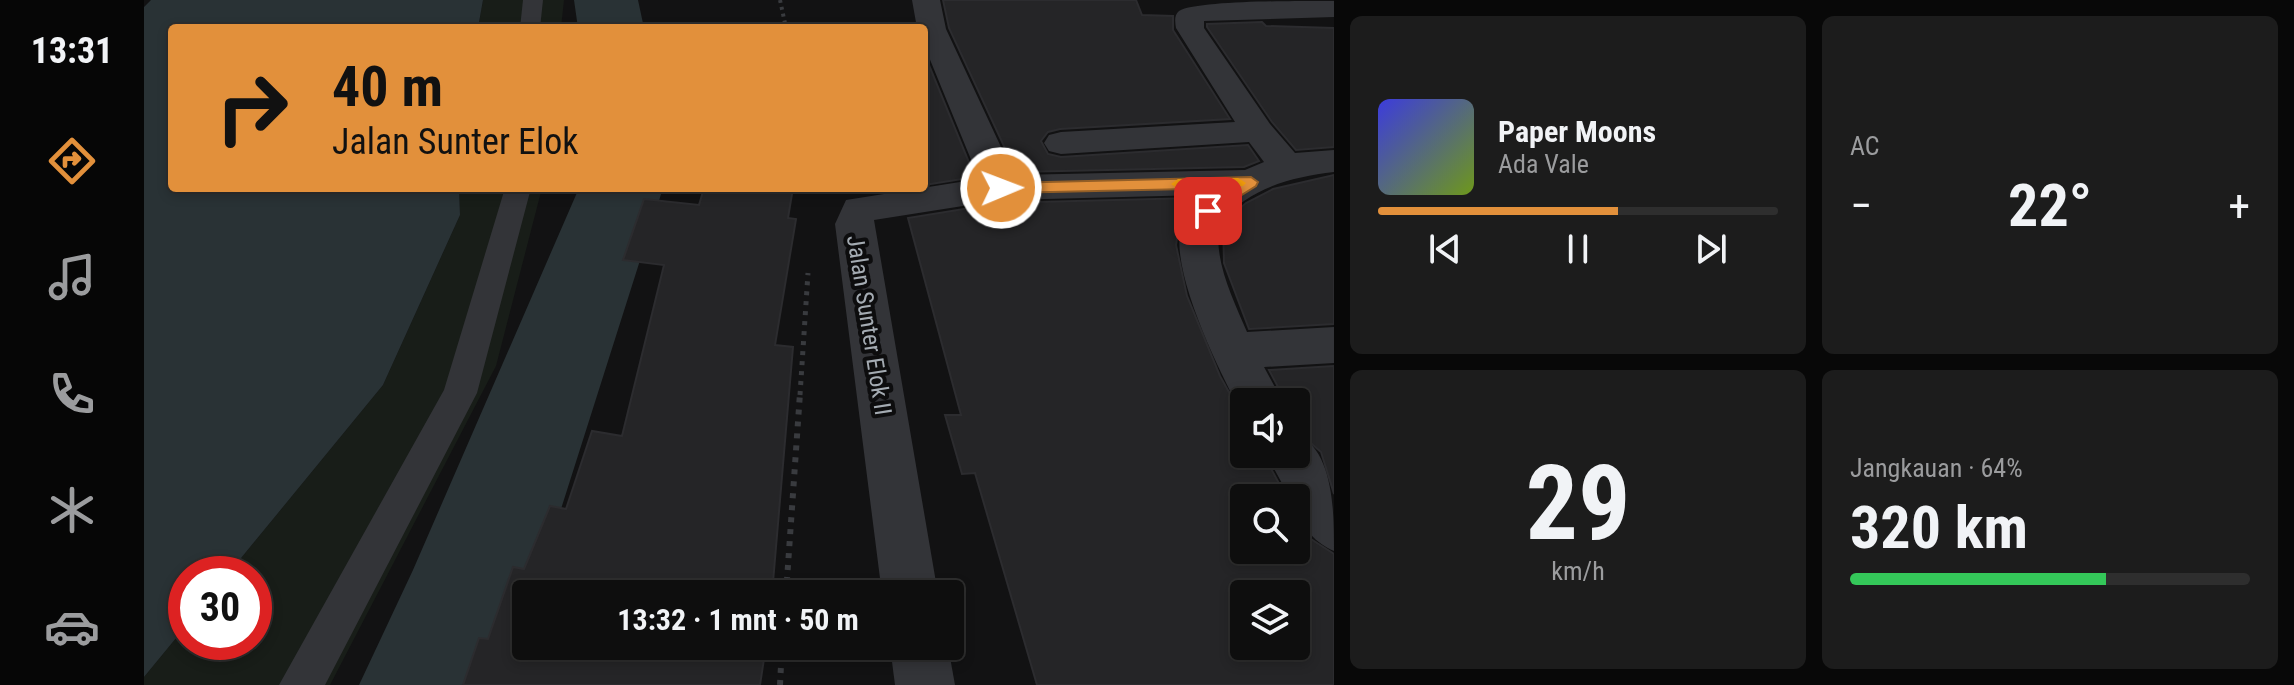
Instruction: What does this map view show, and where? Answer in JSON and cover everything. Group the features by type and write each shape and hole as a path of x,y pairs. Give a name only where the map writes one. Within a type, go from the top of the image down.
{"street":[{"path":"926,0 932,29 944,49 1001,188"},
{"path":"1253,388 1233,351 1207,279 1200,223 1208,211 1269,174 1258,131 1190,28 1189,17 1197,6 1334,9"},
{"path":"1061,143 1258,131"},
{"name":"Jalan Sunter Elok II","path":"908,580 855,214 868,206 1001,188 1269,174 1334,161"},
{"path":"1233,351 1334,345"},
{"path":"1299,468 1334,525"},
{"path":"921,660 925,685"}],"lane":[{"path":"530,24 533,0"},
{"path":"301,685 460,393 518,192"}],"path":[{"path":"780,0 785,24"},
{"path":"787,580 808,266"},
{"path":"780,685 781,660"}],"shaded area":[{"path":"151,0 483,0 479,24 168,24 168,192 459,192 460,215 383,385 243,556 168,556 168,648 144,677 144,7"},
{"path":"483,0 564,0 561,24 479,24"},
{"path":"459,192 541,192 496,366 330,685 144,685 144,677 168,648 168,660 272,660 272,556 243,556 383,385 460,215"}],"building":[{"path":"943,0 1136,0 1142,15 1173,16 1173,30 1230,119 1060,129 1048,132 1041,141 1048,154 1061,157 1248,145 1259,161 1244,167 1016,172 949,28"},
{"path":"1262,22 1266,26 1334,28 1334,147 1296,150 1272,122 1207,27 1207,24"},
{"path":"928,63 975,177 928,184"},
{"path":"1334,175 1334,324 1249,329 1224,263 1223,223 1246,203 1273,189"},
{"path":"703,192 792,192 788,218 796,219 775,345 793,347 773,580 512,580 512,660 764,660 760,685 463,685 479,638 488,639 513,567 524,569 550,506 566,509 592,431 622,436 664,265 623,260 644,199 699,205"},
{"path":"1194,198 1180,219 1176,245 1187,296 1230,394 1230,468 1271,468 1279,484 1230,484 1230,564 1310,564 1310,537 1334,554 1334,685 1037,685 975,473 962,474 945,415 961,415 908,218 1001,203"},
{"path":"1334,366 1334,494 1321,452 1310,442 1310,388 1279,388 1269,370"}],"waterway":[{"path":"606,0 610,24"},
{"path":"429,685 460,617 619,192"}],"slow traffic":[{"path":"1178,184 1238,183"}],"route":[{"path":"1001,188 1251,182 1208,211"}]}
